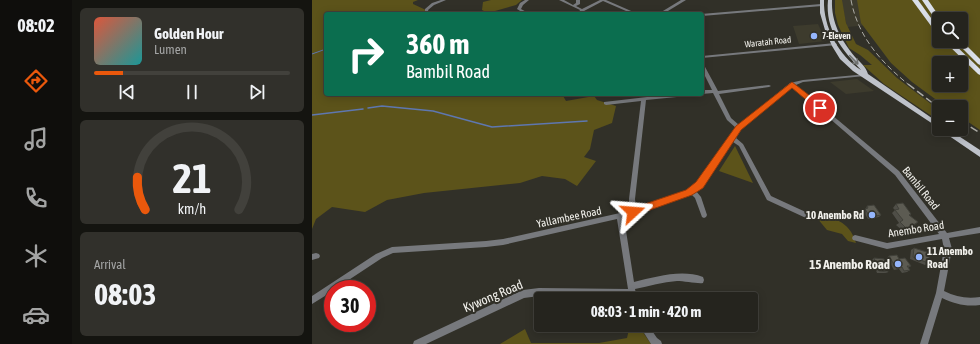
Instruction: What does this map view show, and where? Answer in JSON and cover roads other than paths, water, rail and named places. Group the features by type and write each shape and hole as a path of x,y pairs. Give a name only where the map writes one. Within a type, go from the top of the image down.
{"highway":[{"path":"915,0 932,23"},
{"path":"924,0 933,12"},
{"path":"954,48 980,73"},
{"path":"965,48 980,63"}],"main road":[{"path":"830,0 830,14 841,44 864,70 865,75"},
{"path":"822,3 822,15 843,59 855,71 865,75 932,121"},
{"path":"953,136 980,154"}],"street":[{"path":"426,12 426,10 430,6 444,0"},
{"path":"524,12 519,9 521,4 527,0"},
{"path":"561,0 581,12 603,0 631,12"},
{"path":"573,6 578,4 578,0"},
{"path":"663,12 684,0"},
{"path":"704,15 822,3"},
{"name":"Waratah Road","path":"704,57 835,44"},
{"path":"704,68 729,119 739,128"},
{"path":"792,84 865,75"},
{"name":"Yallambee Road","path":"312,300 379,256 392,250 495,243 620,216 692,191 702,183 739,128 792,84"},
{"name":"Bambil Road","path":"792,84 897,173 945,236"},
{"path":"704,92 769,86"},
{"path":"606,103 670,96"},
{"path":"633,212 632,199 644,99"},
{"path":"732,138 741,145 769,198 808,216"},
{"path":"692,191 698,197 704,214"},
{"path":"620,216 632,292"},
{"name":"Anembo Road","path":"855,238 887,246 980,230"},
{"path":"924,344 940,293 948,249 945,236"},
{"name":"Kywong Road","path":"635,292 682,277 693,277 700,280"},
{"name":"Kywong Road","path":"417,344 523,294 534,293"},
{"path":"940,293 958,302 969,303 980,301"},
{"path":"648,332 658,344"}],"waterway":[{"path":"312,54 324,50"},
{"path":"368,108 382,106 433,111 492,127 587,121"},
{"path":"312,115 363,109"}],"railway":[{"path":"851,0 859,26 872,48 880,58 909,85"},
{"path":"908,84 932,103"},
{"path":"968,125 980,133"}],"place":[{"name":"7-Eleven","path":"814,36"},
{"name":"10 Anembo Rd","path":"872,215"},
{"name":"11 Anembo Road","path":"919,257"},
{"name":"15 Anembo Road","path":"898,264"}]}
